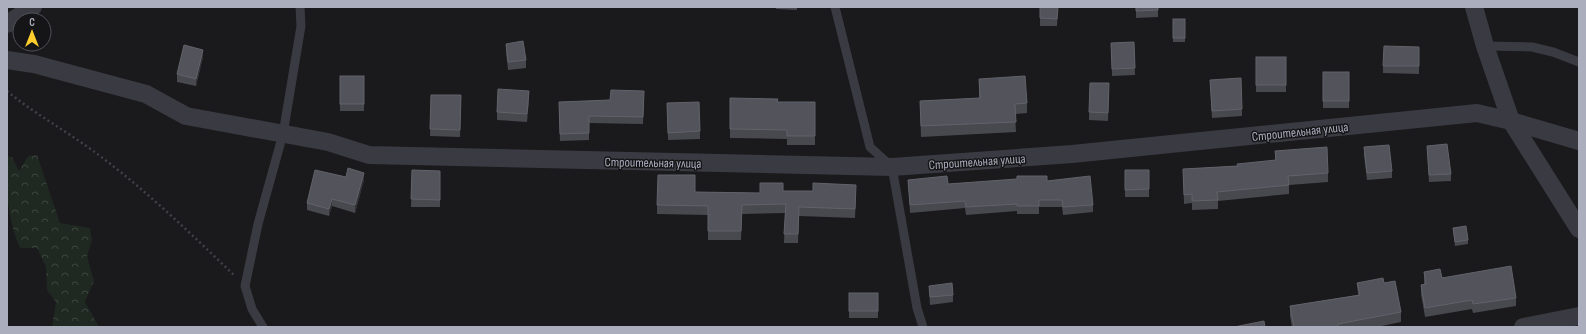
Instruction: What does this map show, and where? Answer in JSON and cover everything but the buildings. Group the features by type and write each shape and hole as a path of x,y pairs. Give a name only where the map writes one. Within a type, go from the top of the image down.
{"street":[{"path":"7,24 33,7"},
{"path":"1474,7 1484,46 1511,121 1579,229"},
{"name":"Строительная улица","path":"7,60 34,64 146,94 186,116 328,142 369,155 892,167 1072,154 1476,113 1511,121 1579,141"},
{"path":"1523,327 1579,316"}],"lane":[{"path":"263,327 252,309 245,286 258,224 283,134 301,26 300,7"},
{"path":"835,7 870,147 892,167 917,308 923,327"},
{"path":"1484,46 1532,47 1553,52 1579,62"}],"path":[{"path":"7,91 27,108 99,154 147,193 245,286"}],"green space":[{"path":"37,155 60,223 90,228 92,240 87,256 94,281 85,302 99,327 52,327 56,302 47,290 46,267 37,248 20,248 15,236 8,203 7,156 12,157 19,171 28,156"}]}
